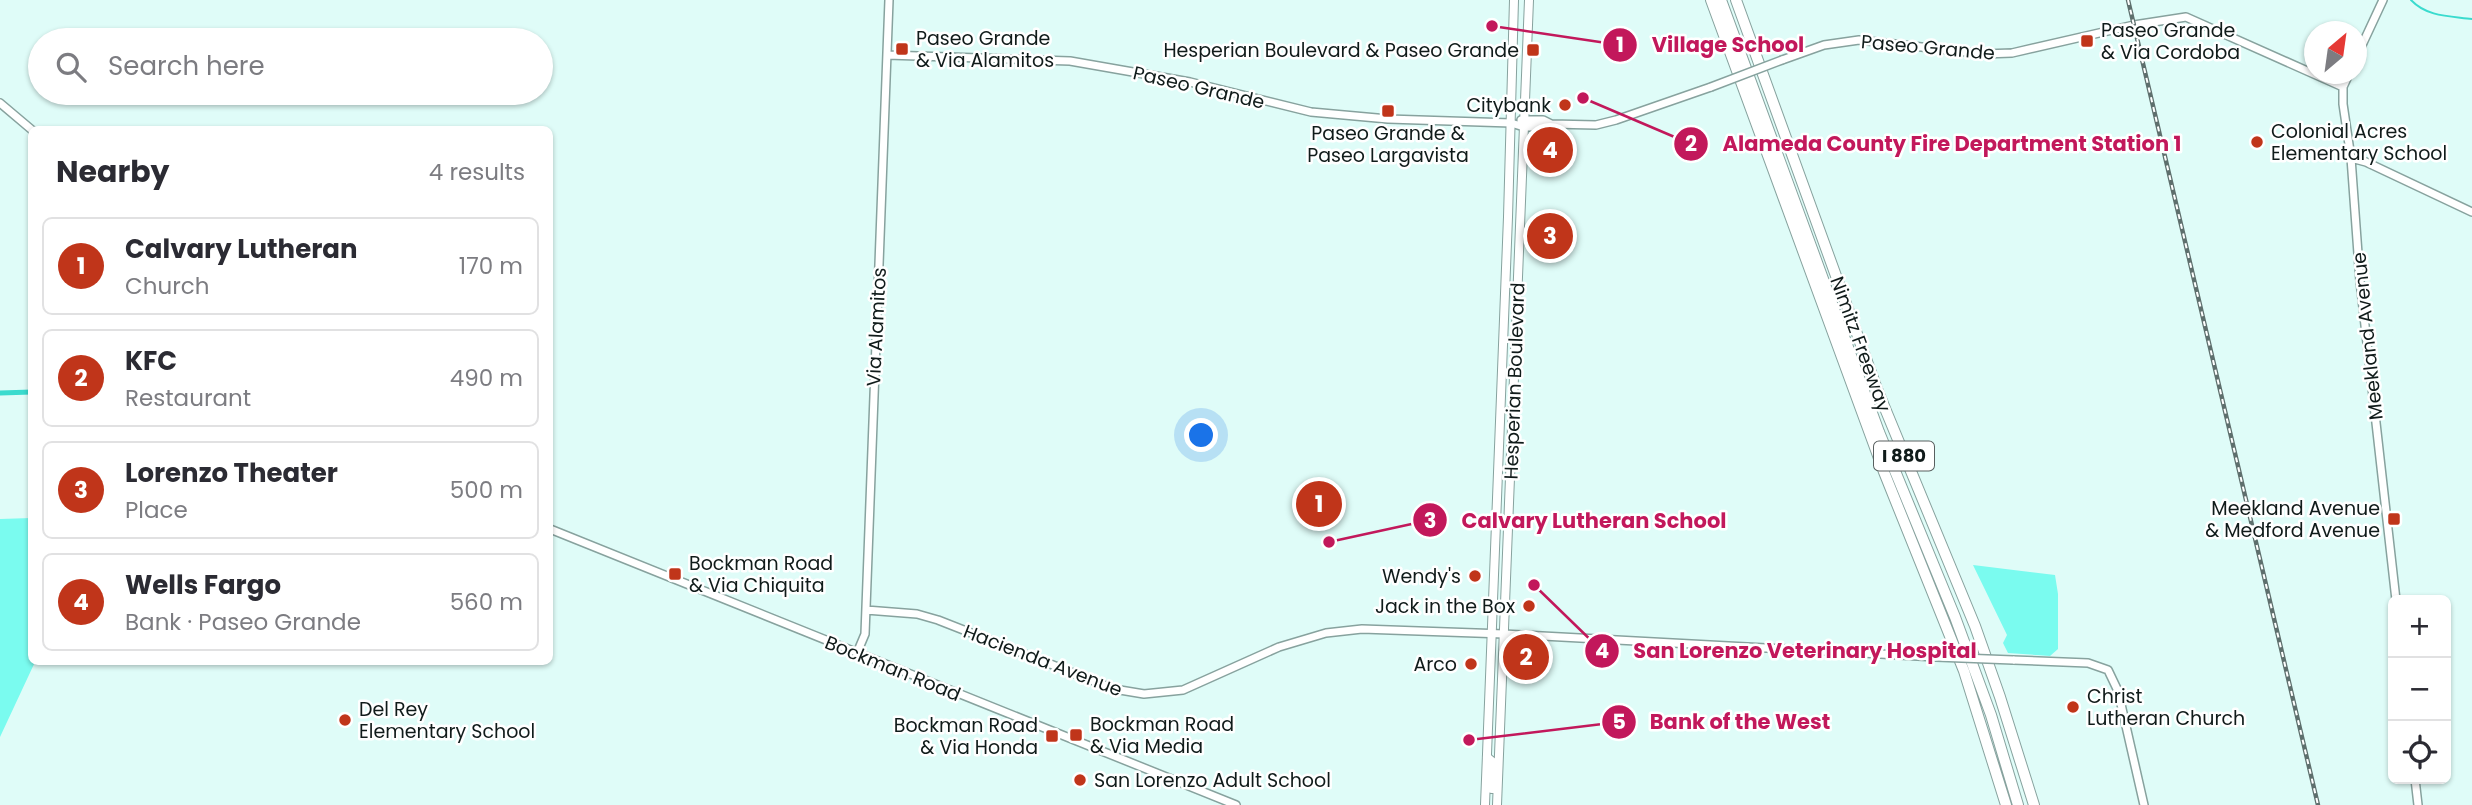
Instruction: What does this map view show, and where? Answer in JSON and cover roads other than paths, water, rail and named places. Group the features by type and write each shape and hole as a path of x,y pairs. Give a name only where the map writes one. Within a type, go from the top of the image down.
{"highway":[{"name":"Nimitz Freeway","path":"1711,0 1884,472 1964,671 2007,805"},
{"name":"I 880","path":"1721,0 1879,432 1991,715 2018,805"},
{"name":"Nimitz Freeway","path":"1736,0 1877,390 1975,626 2034,805"},
{"path":"1934,596 1936,571"}],"main road":[{"name":"Hesperian Boulevard","path":"1485,805 1514,0"},
{"name":"Hesperian Boulevard","path":"1497,805 1530,0"},
{"path":"1497,522 1507,544"},
{"path":"1489,716 1493,729 1492,754 1499,761"},
{"path":"1487,757 1493,762 1492,795 1497,805"}],"street":[{"name":"Via Alamitos","path":"857,653 864,638 866,610 889,0"},
{"path":"2367,36 2383,0"},
{"name":"Paseo Grande","path":"887,55 1070,61 1190,82 1311,112 1388,119 1524,123 1542,127 1551,124 1605,123 1824,45 1859,40 1984,54 2012,53 2134,25 2186,17 2343,87"},
{"name":"Meekland Avenue","path":"2344,84 2343,104 2351,158 2360,281 2395,595"},
{"path":"0,103 28,127"},
{"path":"2351,158 2366,162 2472,212"},
{"name":"Bockman Road","path":"553,530 1236,805"},
{"name":"Hacienda Avenue","path":"866,610 917,614 939,620 1114,689 1144,694 1183,690 1279,647 1326,633 1362,629 2088,663 2103,666 2112,676 2118,691 2144,805"},
{"path":"2416,784 2418,805"}],"waterway":[{"path":"2411,0 2432,13 2472,19"},
{"path":"0,393 28,392"}],"railway":[{"path":"2128,0 2318,805"}],"place":[{"name":"Village School","path":"1492,26"},
{"name":"Paseo Grande & Via Cordoba","path":"2087,41"},
{"name":"Paseo Grande & Via Alamitos","path":"902,49"},
{"name":"Hesperian Boulevard & Paseo Grande","path":"1533,50"},
{"name":"Alameda County Fire Department Station 1","path":"1583,98"},
{"name":"Citybank","path":"1565,105"},
{"name":"Paseo Grande & Paseo Largavista","path":"1388,111"},
{"name":"Colonial Acres Elementary School","path":"2257,142"},
{"name":"Wells Fargo","path":"1550,150"},
{"name":"Lorenzo Theater","path":"1550,236"},
{"name":"Calvary Lutheran","path":"1319,504"},
{"name":"Meekland Avenue & Medford Avenue","path":"2394,519"},
{"name":"Calvary Lutheran School","path":"1329,542"},
{"name":"Bockman Road & Via Chiquita","path":"675,574"},
{"name":"Wendy's","path":"1475,576"},
{"name":"San Lorenzo Veterinary Hospital","path":"1534,585"},
{"name":"Jack in the Box","path":"1529,606"},
{"name":"KFC","path":"1526,657"},
{"name":"Arco","path":"1471,664"},
{"name":"Christ Lutheran Church","path":"2073,707"},
{"name":"Del Rey Elementary School","path":"345,720"},
{"name":"Bockman Road & Via Media","path":"1076,735"},
{"name":"Bockman Road & Via Honda","path":"1052,736"},
{"name":"Bank of the West","path":"1469,740"},
{"name":"San Lorenzo Adult School","path":"1080,780"}]}
